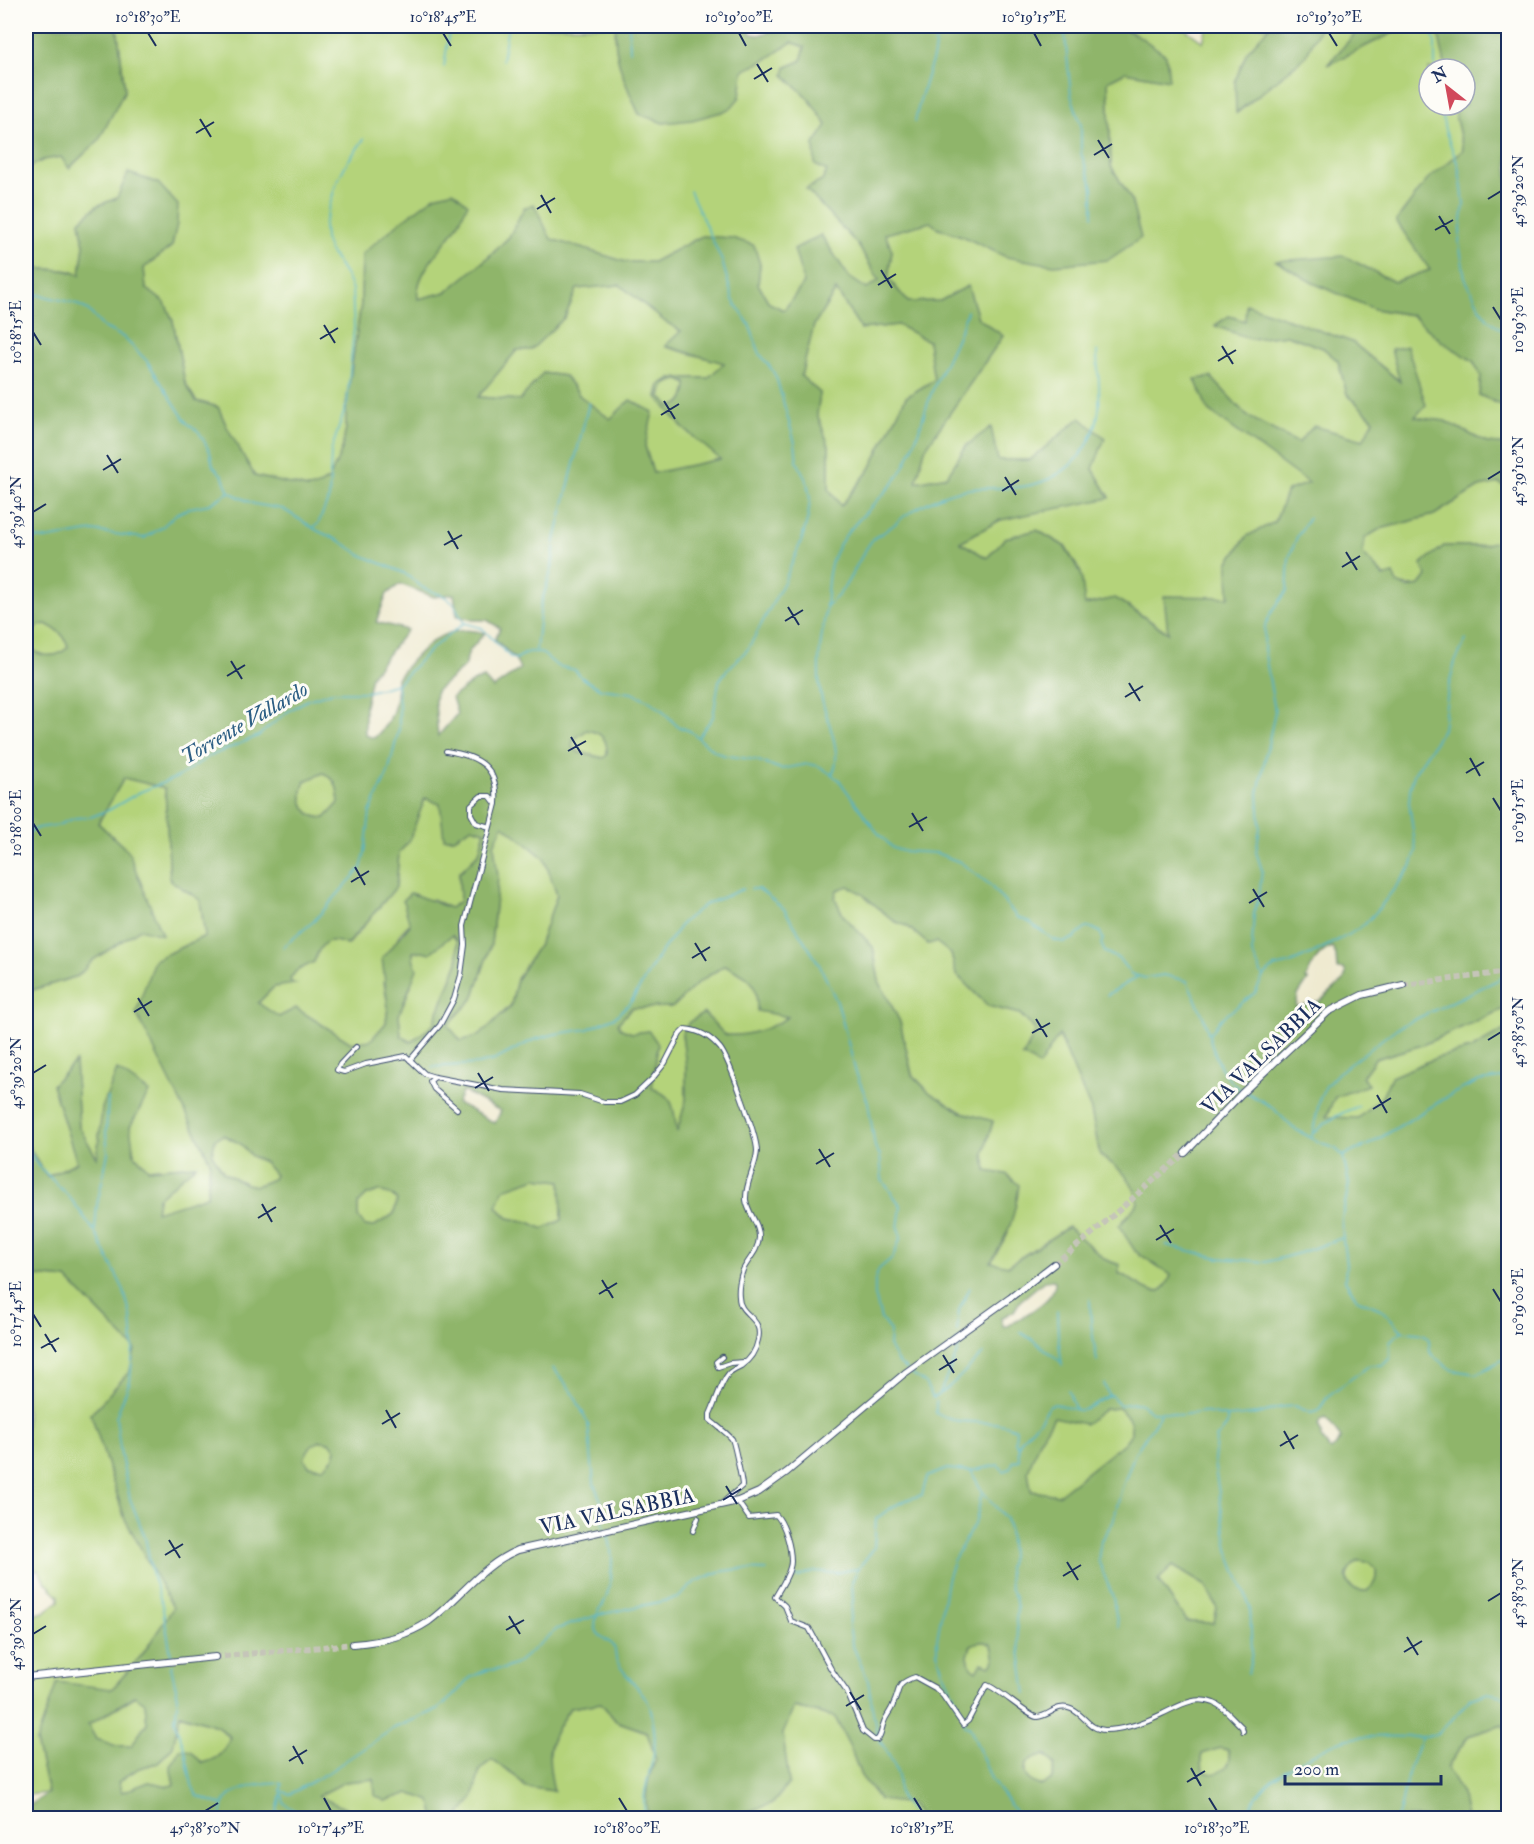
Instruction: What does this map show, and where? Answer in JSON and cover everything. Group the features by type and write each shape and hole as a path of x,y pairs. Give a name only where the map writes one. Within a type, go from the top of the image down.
{"main road":[{"name":"VIA VALSABBIA","path":"1186,1151 1310,1028 1338,1006 1362,995 1402,985"},
{"name":"VIA VALSABBIA","path":"353,1644 393,1638 417,1629 438,1614 485,1569 509,1553 738,1501 759,1492 788,1472 905,1373 1054,1264"},
{"path":"26,1677 212,1658"}],"street":[{"path":"410,1060 440,1025 454,999 461,975 465,945 464,926 496,804 489,768 471,757 446,752"},
{"path":"490,827 476,822 471,814 471,805 481,796 490,796 496,804"},
{"path":"356,1047 337,1070 344,1072 366,1064 406,1056 425,1074 435,1077 503,1090 580,1094 604,1102 620,1102 635,1095 665,1063 685,1029 697,1030 710,1038 725,1056 757,1149 746,1188 746,1201 749,1213 759,1228 759,1237 757,1249 742,1272 738,1295 742,1307 757,1321 759,1337 752,1356 730,1372 710,1414 710,1420 730,1436 734,1443 742,1480 742,1486 720,1505"},
{"path":"435,1077 430,1081 434,1089 458,1109"},
{"path":"722,1357 716,1362 718,1367 730,1363 745,1363"},
{"path":"738,1501 749,1518 777,1515 781,1520 785,1529 791,1562 775,1597 785,1606 791,1621 809,1628 831,1669 847,1692 863,1731 874,1740 881,1736 884,1721 894,1704 897,1689 915,1677 944,1696 963,1725 968,1722 987,1685 1036,1717 1056,1708 1066,1707 1076,1711 1092,1728 1104,1730 1134,1725 1162,1714 1181,1703 1198,1700 1215,1703 1242,1727 1243,1731"},
{"path":"693,1531 698,1518"}],"green space":[{"path":"26,26 117,26 125,90 99,140 69,168 61,157 43,160 26,169"},
{"path":"117,26 616,26 618,60 639,114 664,123 740,97 743,71 792,42 805,47 801,61 786,67 785,75 809,99 827,125 827,171 822,181 807,189 858,245 879,280 867,290 849,277 821,235 804,283 784,311 769,303 758,284 760,264 702,236 653,262 626,262 551,239 524,208 509,237 470,274 446,292 417,300 420,280 425,270 457,226 362,255 361,304 346,405 346,428 342,450 329,480 316,487 308,488 254,476 218,407 196,401 185,383 173,321 165,303 145,288 144,268 172,246 117,198 97,206 80,221 84,245 80,275 67,270 39,269 26,265 26,169 43,160 61,157 70,168 99,139 125,90"},
{"path":"616,26 748,26 751,34 759,35 787,26 1117,26 1137,35 1166,55 1169,80 1125,72 1108,81 1111,166 1131,199 1141,238 1108,260 1054,265 1006,257 962,236 938,228 930,222 885,234 892,251 888,278 908,302 940,301 968,286 978,318 1003,336 925,449 916,482 947,476 966,446 991,427 998,460 1030,460 1080,418 1105,438 1093,469 1110,498 1000,520 960,542 987,558 1005,538 1037,530 1064,546 1081,573 1085,605 1115,598 1168,633 1164,596 1229,597 1228,563 1247,536 1275,522 1287,491 1308,483 1208,410 1195,379 1211,377 1247,416 1298,443 1314,426 1363,440 1374,420 1347,394 1338,361 1323,348 1287,335 1251,339 1215,326 1229,316 1245,321 1246,304 1352,342 1400,382 1391,349 1407,346 1426,405 1415,417 1445,421 1487,443 1508,445 1508,488 1499,483 1479,487 1434,515 1380,529 1365,538 1363,554 1384,577 1393,574 1397,583 1408,588 1420,585 1427,576 1421,564 1444,546 1479,546 1505,539 1508,541 1508,1007 1422,1045 1375,1059 1362,1077 1368,1085 1335,1097 1326,1117 1358,1118 1382,1097 1391,1077 1436,1058 1471,1049 1508,1028 1508,1735 1503,1725 1468,1736 1447,1768 1462,1794 1467,1818 923,1818 911,1804 880,1800 861,1776 835,1717 794,1707 783,1734 789,1783 773,1803 731,1818 675,1818 647,1812 647,1785 656,1760 647,1732 616,1721 601,1703 570,1708 552,1738 549,1766 554,1791 525,1787 515,1775 492,1760 480,1769 473,1798 458,1818 435,1818 431,1801 409,1793 385,1801 375,1796 374,1779 345,1782 318,1796 366,1818 26,1818 26,1808 48,1793 36,1742 57,1682 112,1689 142,1655 173,1608 125,1519 91,1414 130,1371 135,1349 67,1279 26,1275 26,1142 47,1177 77,1162 52,1085 75,1062 79,1127 97,1158 102,1108 117,1070 149,1092 130,1127 134,1154 148,1169 196,1165 158,1198 156,1212 207,1196 210,1161 136,1013 154,960 205,936 200,900 170,880 165,788 124,778 98,823 128,851 162,935 140,929 93,960 78,976 26,992 26,265 80,275 84,245 80,221 97,206 117,198 128,173 158,183 178,205 177,224 172,246 144,268 146,288 165,303 173,321 185,383 196,401 218,407 255,476 307,488 316,487 329,479 342,450 346,428 346,405 361,304 362,254 435,196 453,191 468,204 457,226 425,270 418,289 418,299 446,292 489,257 509,237 524,208 534,204 551,239 626,262 653,262 702,236 732,238 754,245 760,264 758,284 769,303 784,310 804,283 794,249 821,235 849,277 867,289 879,280 858,245 806,189 822,181 827,171 815,165 814,144 827,125 809,99 784,75 786,67 801,61 805,47 792,42 743,71 740,97 729,110 692,120 663,123 639,114 618,60","holes":["620,285 664,321 681,331 665,346 724,363 708,378 671,378 660,385 657,397 683,428 720,459 653,473 645,446 653,412 630,400 610,419 580,396 565,376 543,373 520,400 478,397 517,350 531,350 565,317 577,289","836,290 861,329 898,325 928,341 934,380 906,397 870,469 841,506 829,489 829,446 817,414 820,393 801,376 814,325","680,380 687,383 681,402 670,406 661,397 666,384","400,584 434,597 454,594 457,616 473,620 487,620 500,628 495,639 515,659 520,669 493,688 484,678 473,682 452,697 457,714 438,736 436,691 464,667 469,651 485,633 470,630 457,631 445,634 424,648 397,678 393,711 386,725 374,738 365,735 365,706 371,676 407,630 376,622 387,594","46,624 63,636 68,647 58,654 47,655 36,652 27,645 29,634 40,625","587,730 597,733 606,745 607,755 603,758 578,752 572,747 573,740","323,773 334,781 339,803 325,818 312,815 307,811 302,800 305,781","425,798 440,804 444,838 454,838 472,827 485,831 479,853 459,873 460,901 450,908 410,893 403,901 410,925 382,958 388,1007 386,1023 371,1040 351,1043 296,1008 279,1017 258,1003 274,987 296,984 290,979 296,971 314,962 322,945 330,941 347,945 396,887 399,853 409,841","503,825 544,858 557,895 540,943 517,979 511,1006 480,1035 461,1041 448,1025 473,999 491,944 498,877 494,845","848,886 861,893 894,921 907,926 928,944 936,942 951,954 956,974 988,1006 1020,1014 1036,1031 1023,1056 1039,1066 1059,1035 1091,1110 1100,1155 1125,1175 1136,1194 1138,1203 1119,1226 1135,1251 1171,1275 1161,1290 1155,1292 1148,1290 1118,1273 1120,1265 1106,1260 1068,1227 1008,1266 991,1262 1010,1226 1019,1185 1006,1174 986,1171 984,1153 993,1121 961,1112 930,1093 912,1075 900,1022 879,981 873,947 843,915 835,898 837,890","452,935 457,941 458,962 433,1025 411,1042 401,1036 399,1015 417,969 413,952 430,953","1332,947 1336,955 1337,969 1344,969 1346,973 1344,980 1319,1002 1296,1007 1298,995 1308,980 1306,979 1316,960","725,965 747,978 754,986 757,1011 788,1017 774,1025 741,1035 725,1035 704,1013 689,1022 682,1034 686,1066 686,1100 677,1132 670,1100 652,1088 658,1044 649,1031 632,1033 621,1029 618,1023 632,1008 673,1007 699,982","463,1091 501,1111 495,1123 457,1103","223,1135 241,1144 251,1156 264,1162 275,1175 273,1179 256,1186 246,1184 224,1173 212,1154 215,1139","536,1178 561,1181 562,1220 543,1229 529,1222 508,1218 497,1207 504,1189","376,1192 385,1193 397,1200 394,1214 373,1227 365,1226 358,1217 358,1204 367,1195","1044,1281 1055,1281 1050,1295 1038,1307 1008,1326 1003,1326 1001,1318 1014,1311 1020,1301","1119,1408 1131,1421 1131,1434 1124,1443 1058,1495 1031,1491 1028,1471 1039,1441 1054,1417 1085,1424 1105,1409","1326,1418 1341,1438 1330,1450 1321,1438 1318,1425","324,1441 332,1444 336,1450 334,1457 324,1468 309,1466 304,1459 310,1447","1359,1561 1369,1562 1376,1569 1375,1582 1367,1591 1353,1588 1347,1580 1349,1571","1173,1566 1206,1586 1217,1608 1214,1623 1187,1622 1158,1580","986,1642 992,1645 995,1660 990,1666 982,1663 977,1671 970,1666 968,1656 971,1645","135,1696 145,1703 147,1723 131,1746 116,1746 96,1739 88,1725","180,1714 217,1726 230,1737 220,1754 213,1760 202,1763 191,1751 180,1749 170,1766 174,1785 149,1782 122,1792 118,1782 139,1768 158,1763 173,1746","1220,1748 1228,1750 1229,1759 1226,1766 1221,1771 1209,1773 1201,1764 1202,1754","1043,1755 1047,1755 1055,1765 1052,1779 1041,1786 1033,1783 1025,1774 1024,1769 1035,1757"]},
{"path":"1117,26 1181,26 1203,42 1207,26 1270,26 1241,65 1236,86 1237,113 1305,57 1321,26 1362,26 1329,64 1407,26 1437,26 1443,57 1417,57 1417,117 1456,117 1463,150 1428,179 1430,270 1394,282 1344,256 1374,309 1412,315 1441,341 1473,361 1481,376 1479,395 1508,408 1508,445 1487,443 1445,421 1414,418 1401,382 1352,342 1229,316 1215,325 1251,339 1287,335 1323,348 1338,361 1347,394 1374,420 1363,440 1314,426 1298,443 1247,416 1211,377 1208,410 1309,483 1287,491 1275,522 1247,536 1228,563 1229,597 1169,633 1115,598 1084,605 1081,573 1065,546 1037,530 1005,538 987,558 960,542 1000,520 1110,497 1093,469 1080,418 1030,460 997,460 991,428 966,446 947,477 916,482 925,449 1003,336 978,318 968,286 940,301 908,302 888,278 892,251 885,234 930,222 938,228 962,236 1108,260 1131,199 1111,166 1108,81 1125,72 1168,79 1166,56 1137,35"},
{"path":"1270,26 1321,26 1305,57 1236,113 1235,81 1247,52"},
{"path":"1362,26 1407,26 1327,65"},
{"path":"1437,26 1508,26 1508,408 1479,395 1481,376 1473,361 1441,341 1412,315 1374,309 1313,283 1276,261 1344,256 1394,282 1430,270 1396,221 1428,179 1463,150 1456,117 1477,117 1477,57 1443,57"},
{"path":"620,285 664,321 681,331 666,347 725,363 708,378 671,378 660,385 657,396 683,428 721,459 653,474 645,446 580,396 565,376 543,373 520,400 477,397 517,350 565,317 577,288"},
{"path":"836,290 861,329 898,325 928,340 934,380 906,397 870,469 841,506 829,489 829,446 817,414 820,393 801,376 814,325"},
{"path":"680,380 687,384 685,396 678,404 670,406 661,398 664,387 672,381"},
{"path":"1499,483 1508,488 1508,541 1505,539 1479,546 1444,546 1422,564 1427,576 1420,585 1410,586 1395,583 1363,554 1364,538 1380,529 1434,515 1479,487"},
{"path":"46,624 60,633 67,643 68,647 58,654 42,654 27,645 29,634 40,625"},
{"path":"587,730 597,733 605,741 607,755 604,758 578,752 572,747 573,740"},
{"path":"323,773 334,781 339,803 325,818 312,815 307,811 302,800 305,781"},
{"path":"124,778 165,788 170,880 200,900 205,936 154,960 176,1091 210,1161 207,1196 156,1213 158,1198 195,1165 148,1169 134,1154 129,1127 149,1092 102,1108 97,1160 79,1127 75,1063 52,1085 77,1162 46,1177 26,1142 26,992 78,976 93,960 140,929 128,851 98,823"},
{"path":"425,798 440,804 445,838 454,838 472,827 485,831 479,853 459,873 460,901 450,908 432,899 399,935 384,982 388,1007 386,1023 370,1041 351,1043 296,1008 279,1017 258,1003 274,987 291,982 290,979 296,971 314,962 319,949 325,942 334,941 348,945 396,887 399,853 409,841"},
{"path":"503,824 544,858 557,895 540,943 517,979 511,1005 480,1035 461,1041 447,1025 473,999 491,944 498,877 494,845"},
{"path":"848,885 894,921 907,926 928,944 936,942 951,953 956,974 988,1006 1020,1014 1036,1031 1023,1056 1059,1035 1091,1110 1100,1155 1124,1173 1136,1192 1139,1212 1135,1251 1171,1275 1161,1290 1155,1292 1148,1290 1117,1272 1120,1265 1106,1260 1068,1227 1007,1266 991,1262 1008,1233 1006,1174 986,1172 984,1153 993,1122 961,1112 930,1093 912,1074 900,1022 879,981 873,947 843,915 835,898 837,890"},
{"path":"452,935 457,941 458,962 433,1025 411,1042 401,1036 399,1015 411,986 413,952 430,953"},
{"path":"725,965 750,979 757,991 789,1016 758,1031 742,1035 725,1035 704,1013 682,1034 686,1066 686,1100 677,1134 652,1089 649,1031 632,1033 621,1029 618,1023 632,1008 673,1007 699,982"},
{"path":"1508,1007 1508,1028 1471,1049 1436,1058 1391,1077 1382,1097 1358,1118 1326,1118 1335,1097 1368,1085 1362,1077 1375,1059 1422,1045"},
{"path":"222,1135 241,1144 251,1156 264,1162 275,1175 273,1179 256,1186 246,1184 224,1173 212,1154 215,1139"},
{"path":"536,1178 562,1181 562,1220 543,1229 529,1222 508,1218 497,1207 504,1188"},
{"path":"376,1192 388,1193 397,1200 394,1214 373,1227 365,1226 358,1217 358,1204 367,1195"},
{"path":"26,1275 67,1279 135,1349 130,1371 91,1414 125,1519 174,1608 142,1655 112,1689 36,1742 48,1793 26,1795 26,1617 44,1612 59,1601 59,1596 44,1581 39,1570 26,1570"},
{"path":"1119,1408 1131,1421 1131,1435 1124,1443 1058,1495 1031,1491 1028,1471 1039,1441 1054,1417 1085,1423 1105,1409"},
{"path":"321,1441 334,1446 336,1450 334,1457 324,1468 309,1466 304,1459 307,1452 312,1445"},
{"path":"1359,1561 1369,1562 1376,1569 1375,1582 1367,1591 1353,1588 1347,1580 1349,1571"},
{"path":"1173,1566 1206,1586 1217,1608 1214,1623 1187,1622 1158,1580"},
{"path":"978,1642 992,1645 995,1660 990,1666 977,1671 970,1666 968,1656 971,1645"},
{"path":"136,1696 145,1703 147,1723 132,1746 116,1746 96,1739 88,1725"},
{"path":"601,1703 616,1721 647,1732 656,1760 649,1772 647,1811 675,1818 458,1818 473,1798 480,1769 492,1760 515,1775 525,1787 548,1763 554,1731 570,1708"},
{"path":"794,1707 835,1717 861,1776 880,1799 911,1804 923,1818 731,1818 773,1803 789,1783 782,1734"},
{"path":"179,1714 217,1726 230,1738 223,1751 213,1760 202,1763 191,1751 175,1785 149,1782 122,1793 118,1782 139,1768 158,1763 173,1746"},
{"path":"1503,1725 1509,1749 1505,1792 1508,1797 1508,1818 1467,1818 1462,1794 1447,1768 1468,1736"},
{"path":"1220,1748 1228,1750 1229,1759 1226,1766 1221,1771 1209,1773 1201,1764 1202,1754"},
{"path":"1040,1755 1051,1759 1055,1770 1051,1781 1040,1785 1029,1781 1025,1770 1029,1759"},
{"path":"374,1779 385,1801 409,1793 431,1801 435,1818 366,1818 317,1796 345,1782"}],"waterway":[{"path":"444,67 450,26"},
{"path":"502,60 508,26"},
{"path":"629,26 630,51"},
{"path":"915,122 934,54 936,26"},
{"path":"1064,26 1071,95 1081,125 1081,153 1093,188 1093,216"},
{"path":"1429,26 1435,43 1435,57"},
{"path":"1442,117 1458,165 1462,188 1464,205 1459,242 1465,278 1481,310 1488,319 1508,335"},
{"path":"314,527 318,524 329,498 331,451 347,403 354,327 352,290 329,250 324,225 336,184 346,164 364,139"},
{"path":"690,191 722,261 733,300 749,324 760,354 777,380 795,443 797,461 807,482 810,499 801,542 784,582 748,649 719,681 713,717 698,737"},
{"path":"26,292 74,303 88,310 103,327 123,337 147,361 187,423 199,432 210,452 213,466 222,475 229,492"},
{"path":"832,774 836,758 835,748 822,700 819,666 828,578 833,557 850,529 895,481 904,467 931,394 960,332 967,311"},
{"path":"826,606 841,592 873,539 921,506 936,498 961,490 1014,488 1035,484 1060,473 1071,464 1088,442 1098,415 1097,351"},
{"path":"536,650 541,604 552,568 555,540 589,403"},
{"path":"26,537 45,539 93,531 144,538 161,528 176,514 189,508 210,504 229,492 254,504 283,509 361,555 404,573 423,588 444,596 454,604 464,623 482,628 511,658 516,659 528,652 543,654 557,666 575,670 582,678 601,689 632,693 646,699 661,709 677,726 690,731 713,750 723,755 756,760 781,769 808,764 819,766 838,779 877,832 893,848 902,851 936,853 960,862 989,884 1017,917 1029,922 1054,940 1064,942 1074,938 1086,928 1092,928 1100,932 1103,939 1101,944 1105,952 1119,959 1131,974 1145,978 1164,975 1187,981 1203,1016 1220,1066 1241,1090"},
{"path":"1207,1033 1211,1033 1221,1019 1255,993 1263,977 1252,953 1252,945 1254,913 1259,897 1262,870 1256,852 1260,827 1258,793 1275,711 1264,649 1265,626 1271,613 1287,591 1289,558 1297,537 1309,518"},
{"name":"Torrente Vallardo","path":"26,834 37,828 58,825 75,818 91,817 109,810 140,792 178,777 208,757 258,736 287,712 307,700 332,692 367,692 397,684 432,648 463,624"},
{"path":"1263,977 1274,967 1288,964 1313,953 1365,924 1411,867 1416,851 1409,803 1410,789 1414,774 1443,729 1448,689 1455,662 1466,640"},
{"path":"283,947 314,921 361,868 370,812 388,773 399,729 397,684"},
{"path":"432,1067 478,1064 495,1060 533,1040 588,1029 615,1017 631,1002 659,955 683,922 704,905 743,889"},
{"path":"751,889 763,892 784,909 819,964 838,1004 856,1073 868,1102 875,1147 880,1155 882,1180 901,1206 898,1228 901,1237 893,1257 879,1269 875,1279 875,1295 881,1319 890,1331 889,1346 897,1361 907,1370"},
{"path":"1312,1136 1320,1098 1326,1086 1338,1073 1397,1028 1506,976 1508,973"},
{"path":"1107,995 1137,977"},
{"path":"1343,1156 1372,1143 1452,1094 1479,1081 1508,1077"},
{"path":"1246,1092 1272,1107 1293,1128 1336,1149 1343,1156 1349,1184 1342,1218 1345,1280 1357,1299 1383,1310 1402,1331"},
{"path":"95,1230 97,1205 108,1153 106,1134 108,1097"},
{"path":"1314,1133 1335,1117 1359,1106"},
{"path":"26,1146 36,1163 71,1199 95,1232 123,1288 131,1316 133,1347 130,1381 116,1417 130,1499 145,1537 153,1577 162,1604 172,1660"},
{"path":"1166,1245 1219,1258 1266,1262 1342,1238"},
{"path":"957,1332 959,1310 970,1288"},
{"path":"1090,1299 1091,1324 1097,1361"},
{"path":"1057,1311 1062,1366"},
{"path":"793,1576 799,1577 819,1571 833,1573 858,1569 874,1548 876,1519 898,1504 922,1495 927,1477 947,1469 971,1471 998,1465 1004,1471 1010,1469 1013,1462 1019,1460 1021,1441 1050,1405 1057,1404 1074,1410 1082,1410 1111,1395 1120,1405 1137,1403 1151,1412 1180,1415 1203,1412 1227,1417 1259,1414 1281,1407 1295,1406 1311,1413 1318,1411 1329,1395 1370,1365 1383,1365 1390,1358 1390,1341 1402,1331 1424,1334 1429,1340 1430,1352 1433,1356 1452,1370 1477,1374 1500,1361 1508,1362"},
{"path":"1020,1332 1061,1362"},
{"path":"910,1373 925,1383 933,1398 939,1395 958,1351 957,1340"},
{"path":"941,1393 984,1353"},
{"path":"553,1368 573,1393 588,1423 594,1484 601,1501 604,1528"},
{"path":"1104,1384 1109,1396"},
{"path":"1068,1390 1075,1409"},
{"path":"936,1402 936,1413 945,1418 966,1422 997,1423 1016,1429 1015,1442 1019,1447"},
{"path":"1118,1627 1113,1597 1098,1560 1101,1540 1113,1522 1135,1453 1161,1413"},
{"path":"1227,1417 1227,1425 1216,1439 1214,1462 1228,1550 1250,1607 1252,1653 1248,1674"},
{"path":"971,1471 982,1491 1006,1519 1009,1529 1010,1588 1017,1608 1016,1622 1026,1694"},
{"path":"964,1723 965,1720 942,1669 937,1652 937,1640 947,1580 953,1561 976,1521 982,1491"},
{"path":"607,1532 612,1556 611,1579 606,1599 595,1624 598,1634 614,1646 616,1659 621,1668 644,1696 651,1710 655,1746 645,1793 646,1818"},
{"path":"220,1818 224,1802 232,1794 270,1783 282,1784 281,1791 290,1794 326,1774 394,1728 437,1710 471,1677 487,1670 503,1669 516,1664 557,1629 598,1615 678,1598 695,1582 718,1572 739,1569 766,1570"},
{"path":"857,1570 852,1582 853,1600 849,1625 852,1644 868,1681 877,1736"},
{"path":"172,1665 178,1697 175,1720 184,1746 192,1785 197,1796 222,1805"},
{"path":"1397,1818 1409,1770 1422,1737 1436,1734 1470,1699 1488,1693 1508,1697"},
{"path":"965,1726 971,1730 992,1781 1020,1818"},
{"path":"1247,1818 1257,1796 1273,1779 1331,1745 1357,1738 1422,1737"},
{"path":"880,1741 897,1771 901,1799 916,1818"},
{"path":"282,1793 284,1803 306,1818"},
{"path":"277,1818 281,1795"}],"tunnel":[{"path":"1403,985 1508,972"},
{"path":"1054,1264 1185,1153"},
{"path":"215,1657 353,1644"}]}
